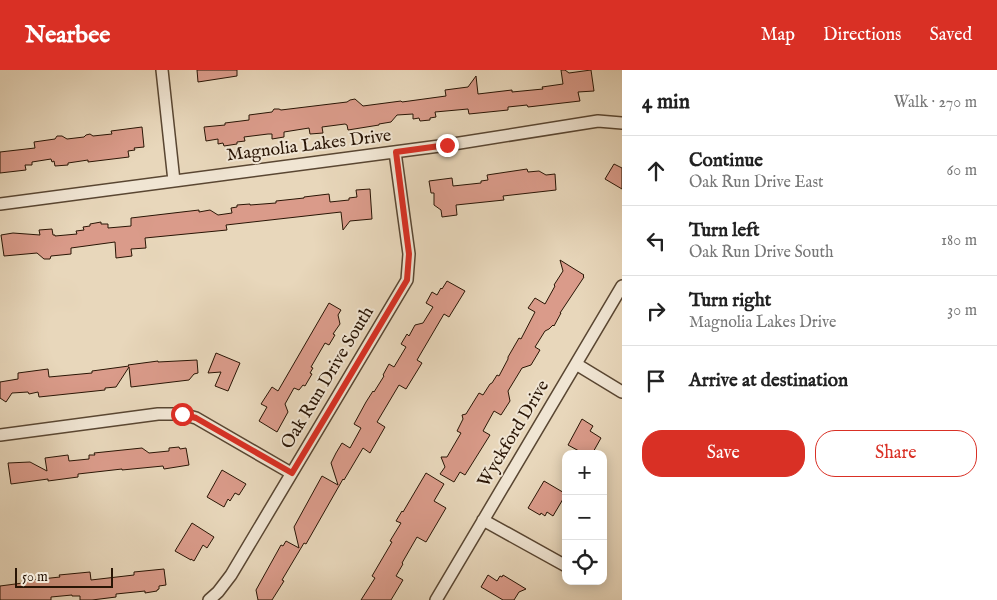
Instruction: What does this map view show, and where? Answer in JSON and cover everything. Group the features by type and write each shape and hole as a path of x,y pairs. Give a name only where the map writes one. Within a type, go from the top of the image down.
{"street":[{"path":"162,70 174,181"},
{"name":"Magnolia Lakes Drive","path":"0,204 396,152 598,122 622,123"},
{"name":"Oak Run Drive South","path":"209,600 231,575 407,280 409,254 396,152"},
{"name":"Wyckford Drive","path":"436,600 622,286"},
{"path":"576,364 622,392"},
{"path":"0,434 158,414 182,414 196,418 292,473"},
{"path":"483,520 562,564"}],"building":[{"path":"197,70 237,70 237,76 198,82"},
{"path":"561,70 569,73 591,70 594,91 578,92 580,101 528,107 527,105 508,107 508,110 469,114 468,109 435,112 436,117 420,121 419,118 413,119 413,114 397,115 391,122 379,125 348,130 345,124 322,127 323,133 310,134 309,128 284,132 284,137 272,139 272,134 244,137 245,141 224,146 223,143 218,144 218,139 206,141 204,127 249,120 249,115 272,112 274,109 281,110 347,102 355,99 363,106 446,96 445,90 468,87 476,76 478,94 543,89 542,87 563,84"},
{"path":"142,127 144,147 128,151 129,157 88,162 88,160 55,166 54,161 52,162 51,159 32,162 32,165 25,165 26,170 0,173 0,152 35,148 34,142 55,139 57,136 67,139 84,137 90,134 93,136 112,134 111,131"},
{"path":"614,164 622,168 622,189 605,179"},
{"path":"527,169 528,172 539,171 546,175 555,174 556,190 503,196 504,200 456,205 457,215 442,217 441,210 434,205 434,193 431,193 429,181 452,178 453,186 481,183 481,181 488,180 487,175"},
{"path":"370,189 372,219 350,221 343,230 341,212 226,225 227,230 145,238 146,248 131,249 132,256 116,258 115,242 71,248 71,254 51,256 50,259 44,259 37,253 4,256 1,235 13,233 40,235 39,230 52,229 55,236 77,234 76,231 84,230 83,227 101,222 101,224 108,224 108,228 131,226 131,218 199,210 199,212 210,210 218,215 232,213 231,208 237,207 237,205 276,203 276,201 329,194 330,202 349,200 349,198 357,197 356,190"},
{"path":"560,260 584,275 584,277 560,313 554,326 545,331 535,347 540,350 531,365 522,368 508,391 510,401 501,415 494,411 483,431 490,435 465,475 460,472 454,482 440,474 445,467 441,457 447,457 461,433 457,431 463,419 462,415 466,414 479,393 483,395 497,375 499,376 519,338 521,339 535,312 528,308 535,298 545,304 563,271"},
{"path":"447,281 465,291 449,317 444,314 417,360 422,363 406,389 399,385 377,422 385,427 370,453 363,448 306,544 304,543 272,600 258,600 256,590 281,545 283,546 286,541 299,548 294,527 322,476 338,485 331,463 336,453 342,443 350,448 361,428 354,424 366,402 384,376 389,364 394,367 406,347 401,344 407,334 409,336 415,325 423,323 433,307 426,303 432,292 437,295"},
{"path":"329,303 341,310 338,315 340,324 333,334 335,335 329,345 325,343 311,367 313,368 310,373 312,374 305,386 303,385 299,390 294,388 285,404 288,412 277,432 259,421 267,407 261,404 272,387 278,391"},
{"path":"216,353 240,363 228,391 215,386 221,372 208,373"},
{"path":"197,360 198,373 194,374 189,380 131,387 129,367 116,387 105,388 105,390 39,397 38,392 29,394 28,392 12,393 6,402 0,398 0,382 18,379 18,373 48,369 49,377 92,373 92,371 158,361"},
{"path":"582,419 593,426 590,431 601,438 594,450 577,450 568,445"},
{"path":"179,447 180,449 186,448 189,465 164,469 163,466 122,469 78,474 78,477 11,484 8,463 30,462 47,471 45,458 68,455 69,461 89,459 89,455 95,455 94,453 142,448 149,453 169,451 169,448"},
{"path":"222,470 246,484 239,495 235,493 230,501 228,499 224,507 207,497"},
{"path":"426,473 444,484 434,501 446,508 426,542 417,537 396,576 403,580 391,600 361,600 375,578 372,576 401,523 396,521"},
{"path":"544,481 562,492 562,501 553,516 547,512 545,516 541,513 540,515 528,508"},
{"path":"192,523 214,537 207,548 203,545 194,561 175,551"},
{"path":"164,569 166,585 159,586 157,591 116,594 116,597 92,600 80,600 80,596 72,595 51,597 51,600 0,600 0,586 23,583 23,581 90,572 91,580 134,575 134,572"},
{"path":"488,575 497,581 503,575 526,589 519,592 514,600 503,600 481,587"}],"route":[{"path":"182,414 196,418 292,473 407,280 409,254 396,152 447,145"}]}
